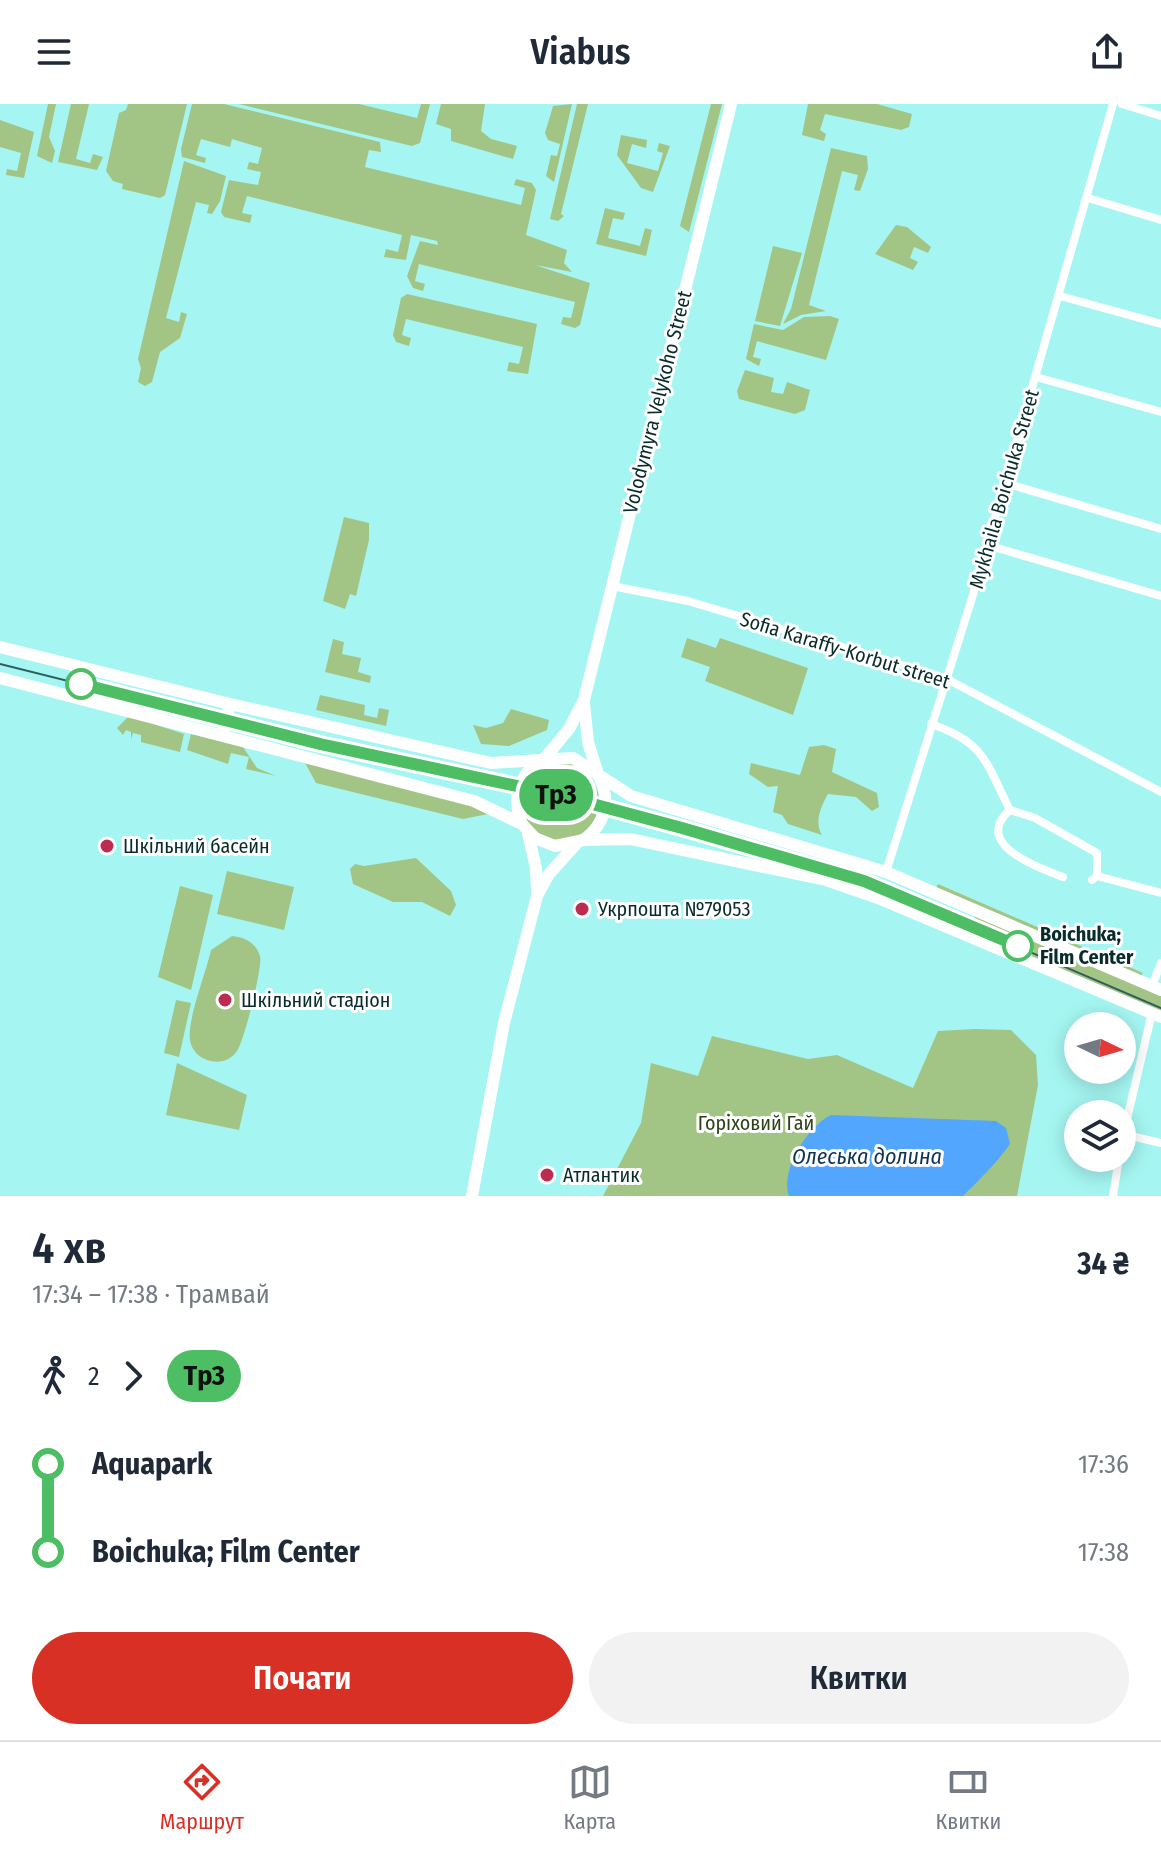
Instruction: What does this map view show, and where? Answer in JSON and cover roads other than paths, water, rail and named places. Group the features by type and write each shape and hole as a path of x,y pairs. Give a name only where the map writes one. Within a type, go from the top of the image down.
{"main road":[{"name":"Volodymyra Velykoho Street","path":"537,896 536,868 518,813 518,790 522,779 565,735 584,700 731,104"},
{"path":"0,647 230,704 491,763 573,758 649,803 886,872 1156,988"},
{"path":"0,678 223,733 474,801 525,828 545,843 642,841 826,880 893,904 1156,1015"},
{"name":"Volodymyra Velykoho Street","path":"472,1196 504,1023 537,896 549,874 601,824 605,813 606,795 588,742 584,700"},
{"path":"223,733 230,704"}],"street":[{"name":"Mykhaila Boichuka Street","path":"886,872 987,545 1113,104"},
{"path":"1122,104 1161,116"},
{"path":"1088,198 1161,220"},
{"path":"1060,296 1161,324"},
{"path":"1036,377 1161,412"},
{"path":"1005,483 1161,529"},
{"path":"987,545 1161,596"},
{"name":"Sofia Karaffy-Korbut street","path":"612,586 688,601 945,678 1161,792"},
{"path":"931,724 969,738 978,748 1010,810 1035,818 1097,853 1094,878 1161,893"},
{"path":"1010,810 999,830 1000,841 1013,855 1063,877"},
{"path":"1156,988 1161,963"},
{"path":"1132,1100 1156,1015"},
{"path":"1136,1137 1161,1143"},
{"path":"1113,1196 1117,1172"}],"water":[{"name":"Олеська долина","path":"831,1115 996,1121 1006,1128 1010,1144 963,1196 789,1196 788,1174 798,1150 813,1129"}],"tram line":[{"path":"0,664 320,744 559,795 796,860 864,881 1161,1008"},
{"name":"Тр3","path":"81,684 320,744 559,795 682,828 864,881 1018,946"}],"place":[{"name":"Шкільний басейн","path":"107,846"},
{"name":"Укрпошта №79053","path":"582,909"},
{"name":"Boichuka; Film Center","path":"1018,946"},
{"name":"Шкільний стадіон","path":"225,1000"},
{"name":"Атлантик","path":"547,1175"}],"park label":[{"name":"Горіховий Гай","path":"756,1123"}]}
